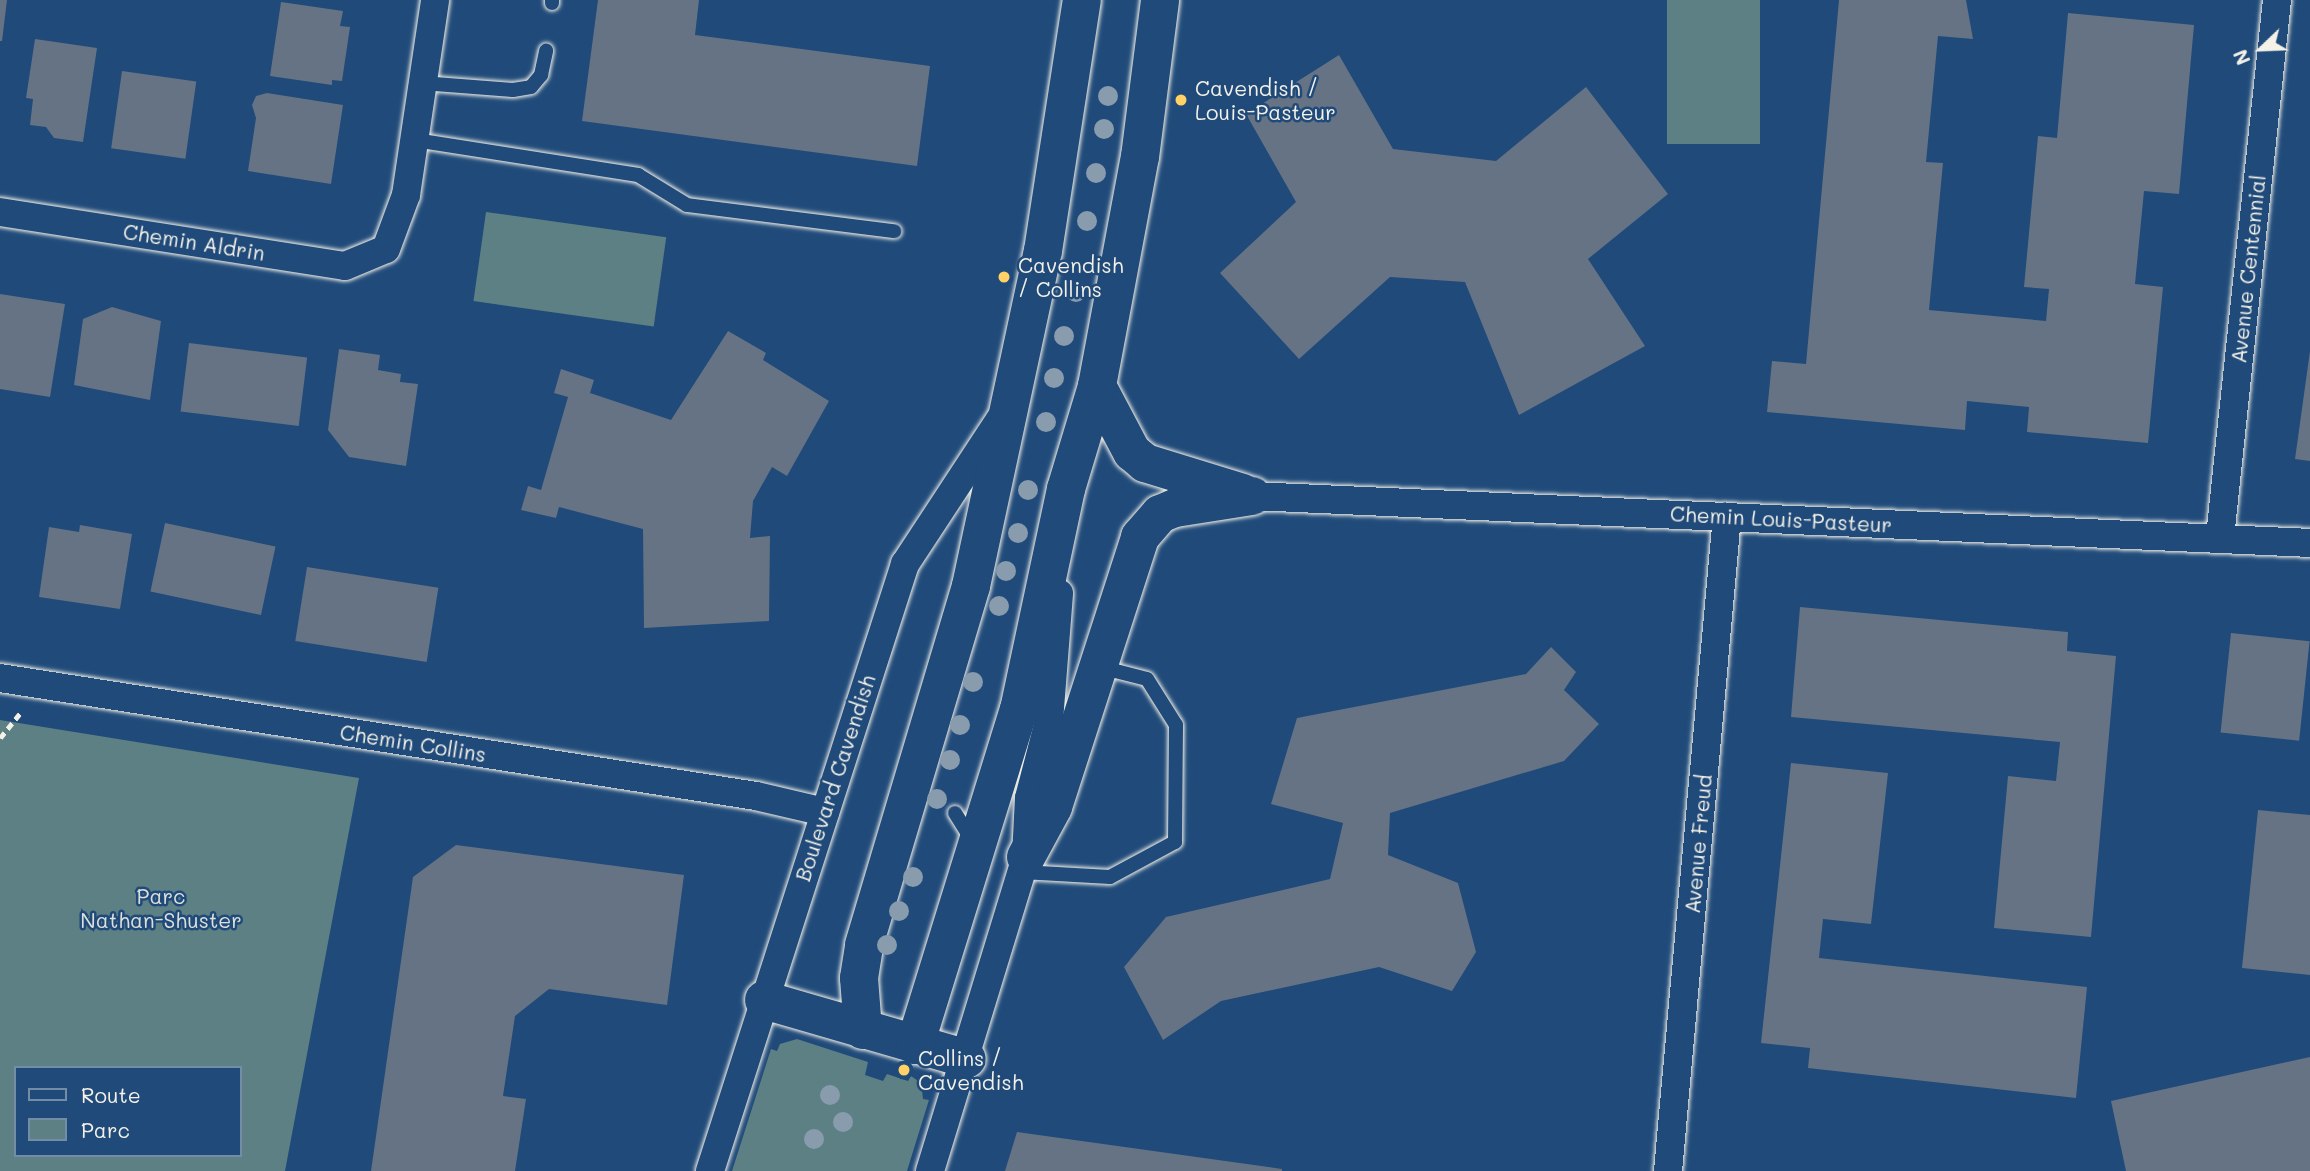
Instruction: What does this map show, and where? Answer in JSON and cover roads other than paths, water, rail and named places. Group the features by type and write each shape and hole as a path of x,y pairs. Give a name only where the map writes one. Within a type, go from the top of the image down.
{"main road":[{"name":"Boulevard Cavendish","path":"863,1030 859,978 864,945 971,586 1043,251 1082,0"},
{"path":"915,1045 1019,710 1066,489 1097,386 1140,157 1160,0"},
{"path":"1097,386 1132,452 1145,463 1252,496"},
{"path":"1024,864 1053,807 1136,549 1148,524 1175,508 1252,496"},
{"path":"764,1000 967,1059"}],"street":[{"path":"415,140 435,0"},
{"name":"Avenue Centennial","path":"2220,537 2277,0"},
{"name":"Chemin Aldrin","path":"0,212 345,266 386,249 406,195 415,140"},
{"name":"Boulevard Cavendish","path":"710,1171 905,564 1008,408"},
{"path":"930,1171 967,1059 1024,864 1029,798 1049,721 1066,489"},
{"name":"Chemin Louis-Pasteur","path":"1252,496 2310,543"},
{"name":"Avenue Freud","path":"1668,1171 1727,517"},
{"name":"Chemin Collins","path":"0,678 756,796 825,812"}],"lane":[{"path":"422,83 513,90 531,87 541,75 546,51"},
{"path":"415,140 638,175 687,205 894,231"},
{"path":"1024,864 1110,877 1175,842 1176,725 1147,679 1098,666"},
{"path":"955,813 977,847"}],"place":[{"name":"Cavendish / Louis-Pasteur","path":"1181,100"},
{"name":"Cavendish / Collins","path":"1004,277"},
{"name":"Collins / Cavendish","path":"904,1070"}],"park label":[{"name":"Parc Nathan-Shuster","path":"161,908"}]}
